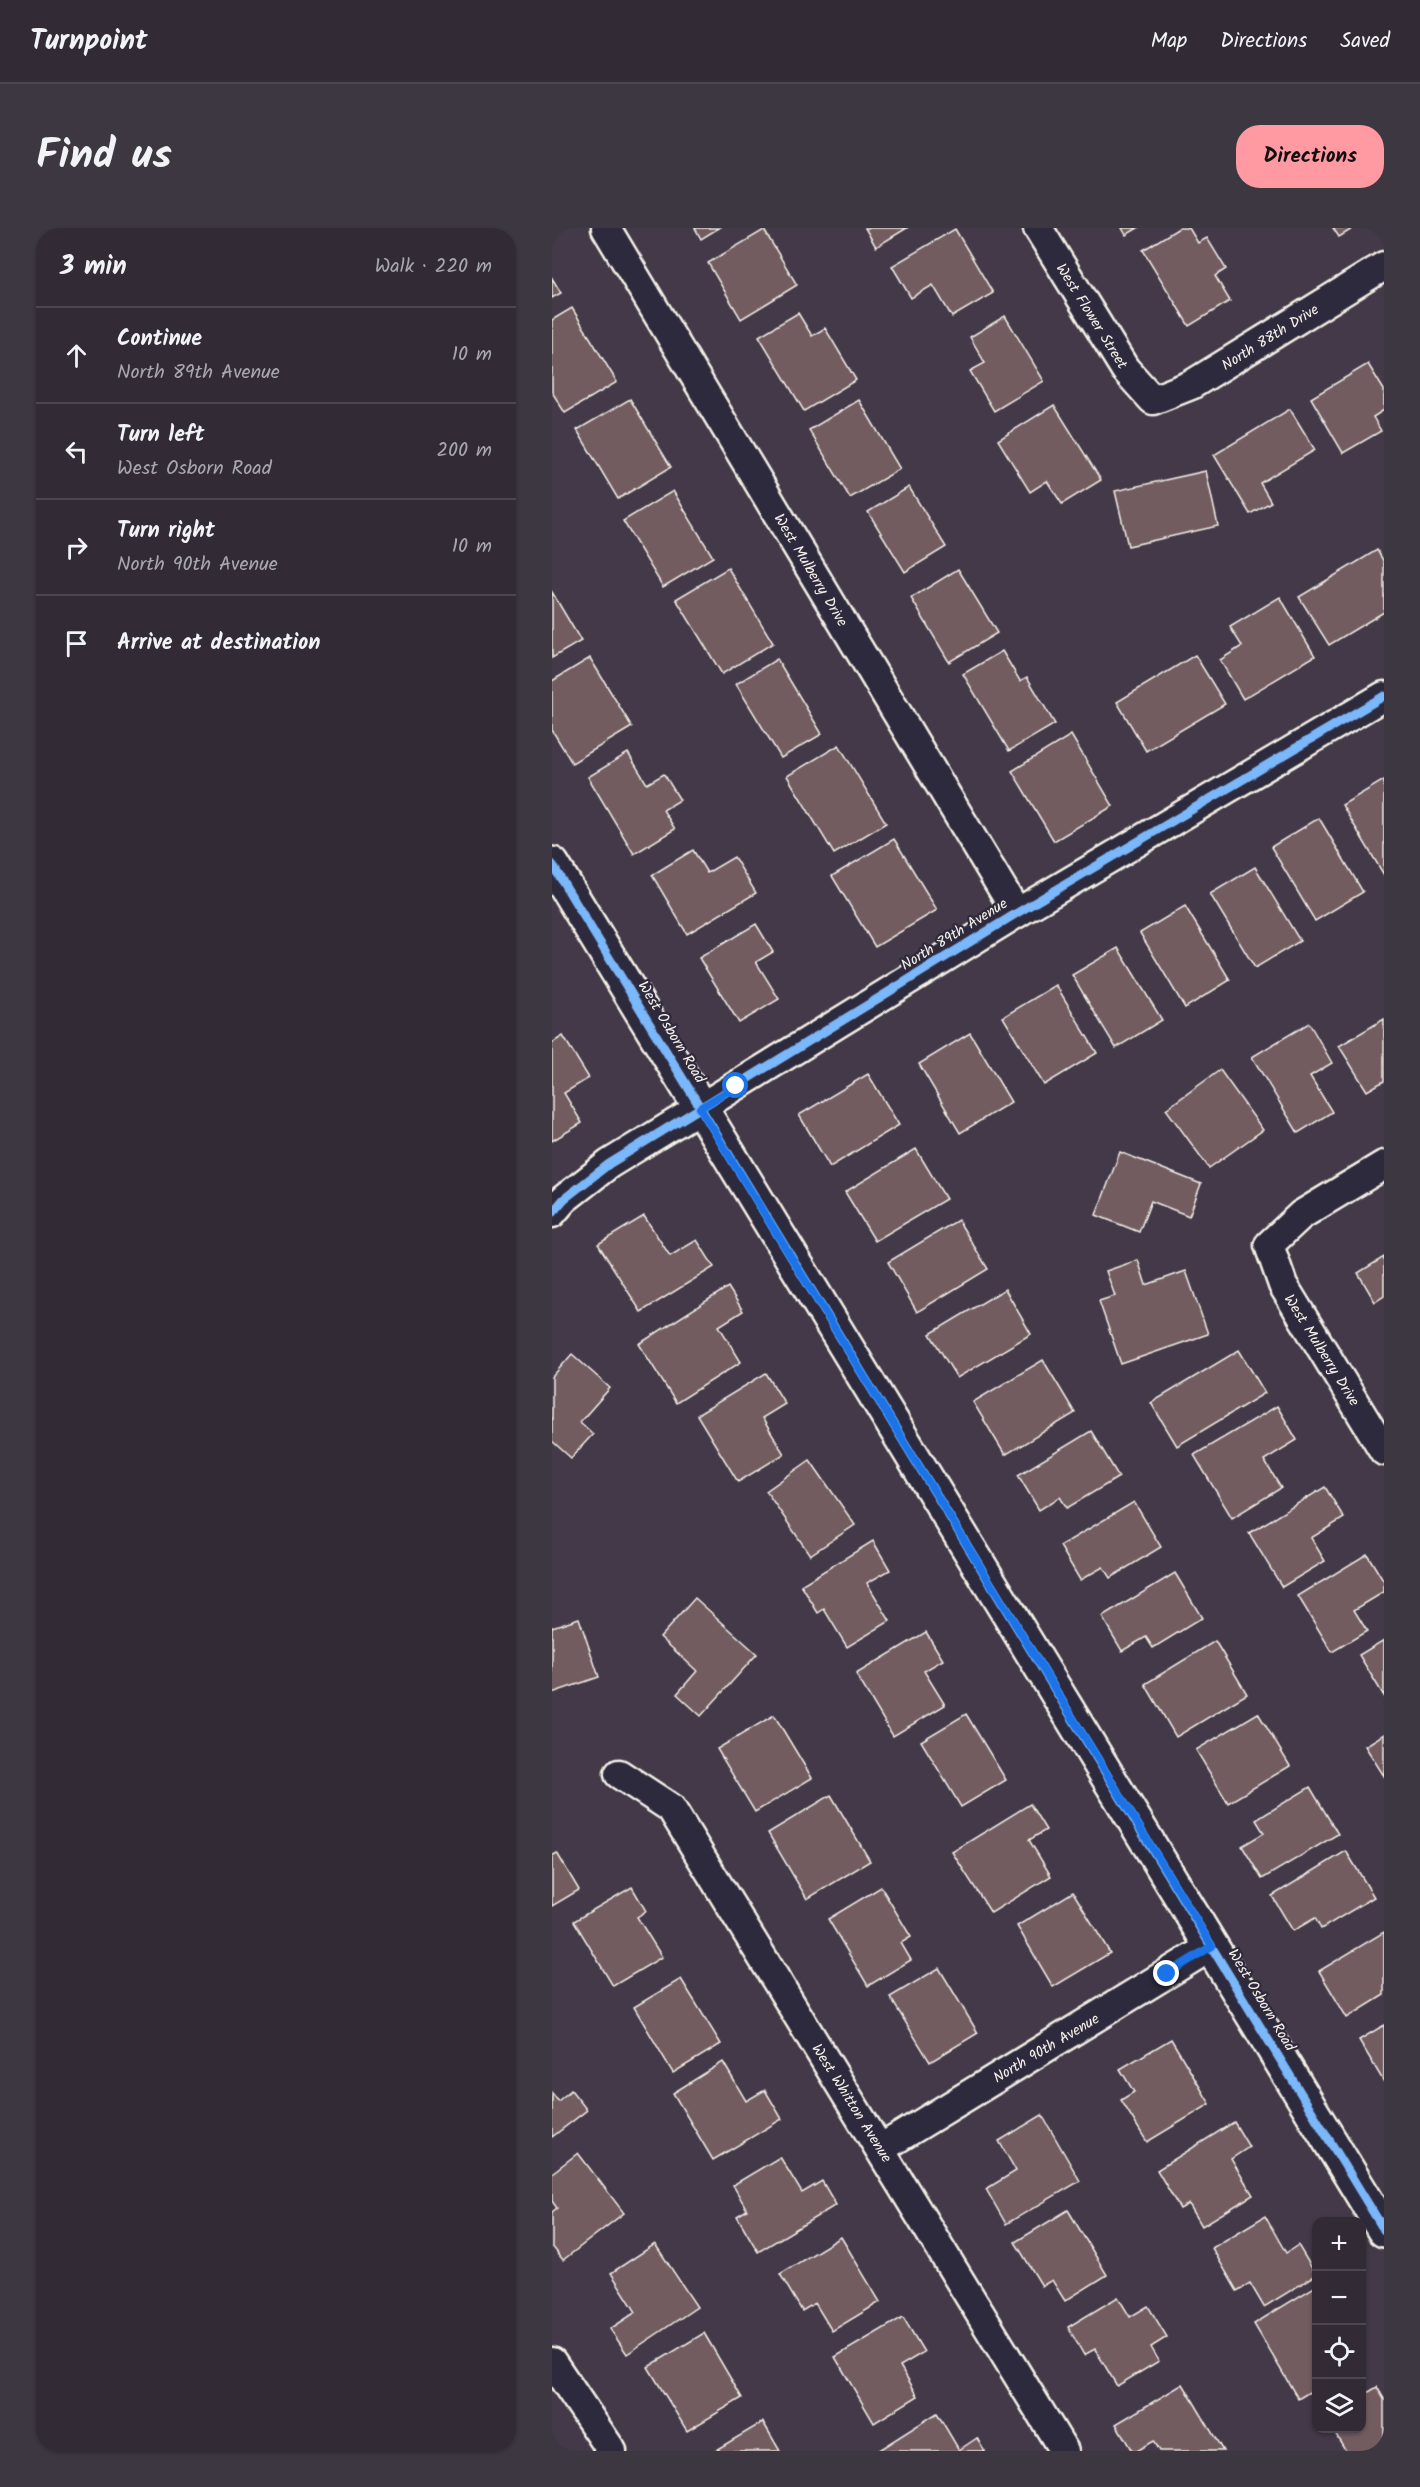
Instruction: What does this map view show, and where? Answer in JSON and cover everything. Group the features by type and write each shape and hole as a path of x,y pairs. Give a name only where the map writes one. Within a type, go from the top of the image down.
{"street":[{"name":"West Mulberry Drive","path":"606,228 1017,913"},
{"name":"West Flower Street","path":"1038,228 1125,369 1153,400"},
{"name":"North 88th Drive","path":"1153,400 1191,385 1384,266"},
{"name":"North 89th Avenue","path":"552,1213 588,1178 700,1108 1017,913 1384,696"},
{"name":"West Osborn Road","path":"552,864 1384,2230"},
{"name":"West Mulberry Drive","path":"1384,1165 1301,1215 1269,1245 1282,1285 1384,1451"},
{"name":"West Whitton Avenue","path":"619,1774 671,1808 1064,2451"},
{"name":"North 90th Avenue","path":"880,2149 1212,1946"},
{"path":"552,2362 612,2451"}],"building":[{"path":"695,228 719,228 701,239"},
{"path":"865,228 907,228 876,247"},
{"path":"1122,228 1138,228 1126,235"},
{"path":"1179,228 1189,228 1198,243 1207,238 1226,269 1215,276 1230,301 1189,326 1143,250"},
{"path":"1333,228 1354,228 1339,237"},
{"path":"955,229 993,293 952,317 933,285 911,298 892,266"},
{"path":"764,230 797,285 741,319 708,263"},
{"path":"552,278 561,293 552,298"},
{"path":"572,308 617,382 565,413 552,392 552,320"},
{"path":"798,313 812,336 825,328 856,380 804,411 759,336"},
{"path":"1005,316 1044,381 994,411 970,371 985,363 970,337"},
{"path":"1368,364 1384,390 1384,410 1373,417 1381,431 1343,453 1311,398"},
{"path":"630,399 671,467 618,499 577,430"},
{"path":"859,400 900,469 850,498 809,430"},
{"path":"1054,405 1101,480 1062,504 1047,481 1030,492 998,440"},
{"path":"1290,409 1315,450 1260,483 1271,502 1250,514 1214,455"},
{"path":"1206,471 1218,526 1128,546 1115,491"},
{"path":"909,487 946,547 905,572 868,512"},
{"path":"673,491 713,557 663,587 623,521"},
{"path":"1377,550 1384,562 1384,612 1329,645 1299,597"},
{"path":"728,568 773,643 722,674 676,599"},
{"path":"958,569 997,633 949,662 911,598"},
{"path":"552,592 581,641 552,658"},
{"path":"1280,597 1315,656 1243,699 1220,660 1242,646 1230,627"},
{"path":"1002,651 1020,681 1027,677 1055,724 1009,751 963,674"},
{"path":"1195,655 1225,704 1146,751 1117,702"},
{"path":"590,658 632,727 572,763 552,730 552,681"},
{"path":"777,659 822,734 781,758 736,684"},
{"path":"1071,735 1113,806 1054,841 1012,771"},
{"path":"839,745 886,823 834,854 787,776"},
{"path":"628,753 647,784 664,774 680,800 663,810 675,829 634,854 588,777"},
{"path":"1384,780 1384,875 1342,805"},
{"path":"1319,818 1363,892 1315,921 1271,847"},
{"path":"894,839 937,910 875,947 832,876"},
{"path":"693,850 707,873 734,857 756,893 687,934 652,875"},
{"path":"1255,867 1300,941 1255,968 1210,894"},
{"path":"1185,906 1230,980 1185,1008 1140,933"},
{"path":"756,924 773,952 756,962 779,999 739,1023 699,958"},
{"path":"1118,948 1162,1020 1116,1048 1072,975"},
{"path":"1056,985 1097,1053 1044,1085 1003,1017"},
{"path":"1384,1019 1384,1081 1367,1091 1339,1046"},
{"path":"1309,1023 1332,1063 1310,1076 1332,1112 1298,1133 1252,1057"},
{"path":"970,1033 1011,1102 960,1133 919,1064"},
{"path":"563,1036 589,1078 564,1093 582,1123 552,1141 552,1043"},
{"path":"1220,1070 1263,1130 1209,1168 1166,1109"},
{"path":"868,1074 899,1125 830,1167 799,1115"},
{"path":"916,1149 946,1199 875,1241 845,1192"},
{"path":"1120,1152 1201,1184 1189,1216 1151,1201 1139,1232 1096,1215"},
{"path":"644,1216 670,1256 697,1240 714,1267 641,1312 598,1244"},
{"path":"958,1220 988,1269 917,1312 888,1262"},
{"path":"1384,1257 1384,1296 1375,1302 1358,1273"},
{"path":"1138,1260 1146,1285 1186,1271 1208,1334 1121,1364 1099,1301 1115,1296 1106,1271"},
{"path":"728,1287 743,1311 719,1326 741,1362 676,1403 639,1344"},
{"path":"1005,1289 1031,1334 957,1378 930,1334"},
{"path":"1239,1350 1265,1393 1177,1446 1151,1403"},
{"path":"572,1354 610,1388 580,1422 593,1434 571,1458 552,1441 552,1377"},
{"path":"1043,1360 1075,1413 1005,1455 973,1402"},
{"path":"766,1373 785,1404 762,1418 784,1454 738,1482 697,1415"},
{"path":"1277,1406 1297,1440 1264,1460 1281,1488 1232,1518 1194,1455"},
{"path":"1091,1431 1119,1477 1067,1508 1060,1497 1039,1510 1018,1475"},
{"path":"810,1460 855,1525 810,1555 766,1491"},
{"path":"1325,1487 1344,1518 1311,1538 1325,1561 1282,1587 1249,1533"},
{"path":"1134,1502 1161,1547 1110,1578 1103,1567 1080,1580 1060,1546"},
{"path":"873,1541 890,1570 867,1583 890,1621 847,1647 824,1609 818,1613 801,1585"},
{"path":"1367,1554 1384,1582 1384,1592 1354,1610 1367,1631 1332,1652 1298,1596"},
{"path":"1175,1573 1202,1618 1153,1648 1146,1637 1122,1651 1102,1617"},
{"path":"695,1598 757,1654 701,1716 677,1694 697,1671 660,1637"},
{"path":"579,1618 599,1677 552,1693 552,1627"},
{"path":"926,1632 943,1660 924,1671 945,1705 893,1736 856,1674"},
{"path":"1384,1640 1384,1696 1359,1655"},
{"path":"1215,1641 1247,1694 1176,1737 1145,1684"},
{"path":"1258,1713 1290,1766 1228,1803 1196,1750"},
{"path":"966,1714 1006,1780 961,1807 921,1741"},
{"path":"774,1715 812,1778 755,1812 717,1749"},
{"path":"1384,1734 1384,1776 1365,1746"},
{"path":"1310,1787 1338,1834 1262,1879 1242,1846 1264,1833 1256,1820"},
{"path":"831,1795 870,1861 807,1899 768,1833"},
{"path":"1030,1804 1046,1830 1029,1840 1051,1876 991,1913 952,1852"},
{"path":"1346,1851 1374,1897 1321,1929 1315,1918 1293,1931 1272,1896"},
{"path":"557,1853 579,1890 552,1906 552,1856"},
{"path":"632,1887 646,1911 637,1917 662,1957 613,1986 574,1921"},
{"path":"881,1887 911,1937 901,1943 911,1960 868,1986 828,1919"},
{"path":"1073,1892 1110,1953 1053,1987 1017,1926"},
{"path":"1384,1932 1384,1995 1347,2018 1319,1971"},
{"path":"939,1968 978,2033 930,2062 890,1997"},
{"path":"681,1979 721,2044 673,2073 634,2007"},
{"path":"1384,2025 1384,2082 1359,2040"},
{"path":"1171,2039 1210,2104 1147,2142 1121,2100 1134,2092 1120,2069"},
{"path":"723,2062 746,2101 765,2090 782,2119 713,2160 673,2093"},
{"path":"571,2090 587,2110 552,2137 552,2093 558,2101"},
{"path":"1042,2115 1080,2181 1006,2224 986,2189 1016,2171 999,2141"},
{"path":"1234,2122 1249,2147 1231,2159 1253,2195 1202,2226 1189,2204 1180,2209 1157,2170"},
{"path":"578,2153 624,2213 563,2260 552,2246 552,2212 557,2208 552,2201 552,2173"},
{"path":"780,2157 802,2193 822,2181 836,2205 758,2252 737,2216 747,2210 733,2185"},
{"path":"1068,2210 1107,2275 1065,2301 1052,2280 1042,2286 1015,2242"},
{"path":"1265,2216 1286,2253 1298,2245 1312,2268 1312,2277 1264,2307 1250,2283 1237,2291 1212,2248"},
{"path":"841,2237 880,2302 832,2331 815,2303 802,2311 780,2274"},
{"path":"655,2244 697,2307 627,2354 610,2329 636,2312 611,2273"},
{"path":"1312,2288 1312,2390 1298,2399 1254,2324"},
{"path":"1118,2297 1130,2317 1148,2306 1167,2337 1151,2347 1159,2361 1117,2386 1095,2349 1084,2355 1068,2327"},
{"path":"903,2317 924,2352 900,2366 918,2396 874,2423 835,2357"},
{"path":"704,2333 742,2398 687,2431 648,2367"},
{"path":"1183,2384 1223,2451 1159,2451 1153,2441 1132,2451 1116,2424"},
{"path":"1377,2387 1384,2399 1384,2451 1346,2451 1335,2433 1366,2433 1366,2394"},
{"path":"937,2413 959,2450 977,2438 985,2451 877,2451"},
{"path":"763,2422 780,2451 714,2451"}],"cycle path":[{"path":"552,1213 564,1199 609,1164 1017,913 1384,696"},
{"path":"552,864 1384,2230"}],"route":[{"path":"736,1086 700,1108 1212,1946 1167,1974"}]}
